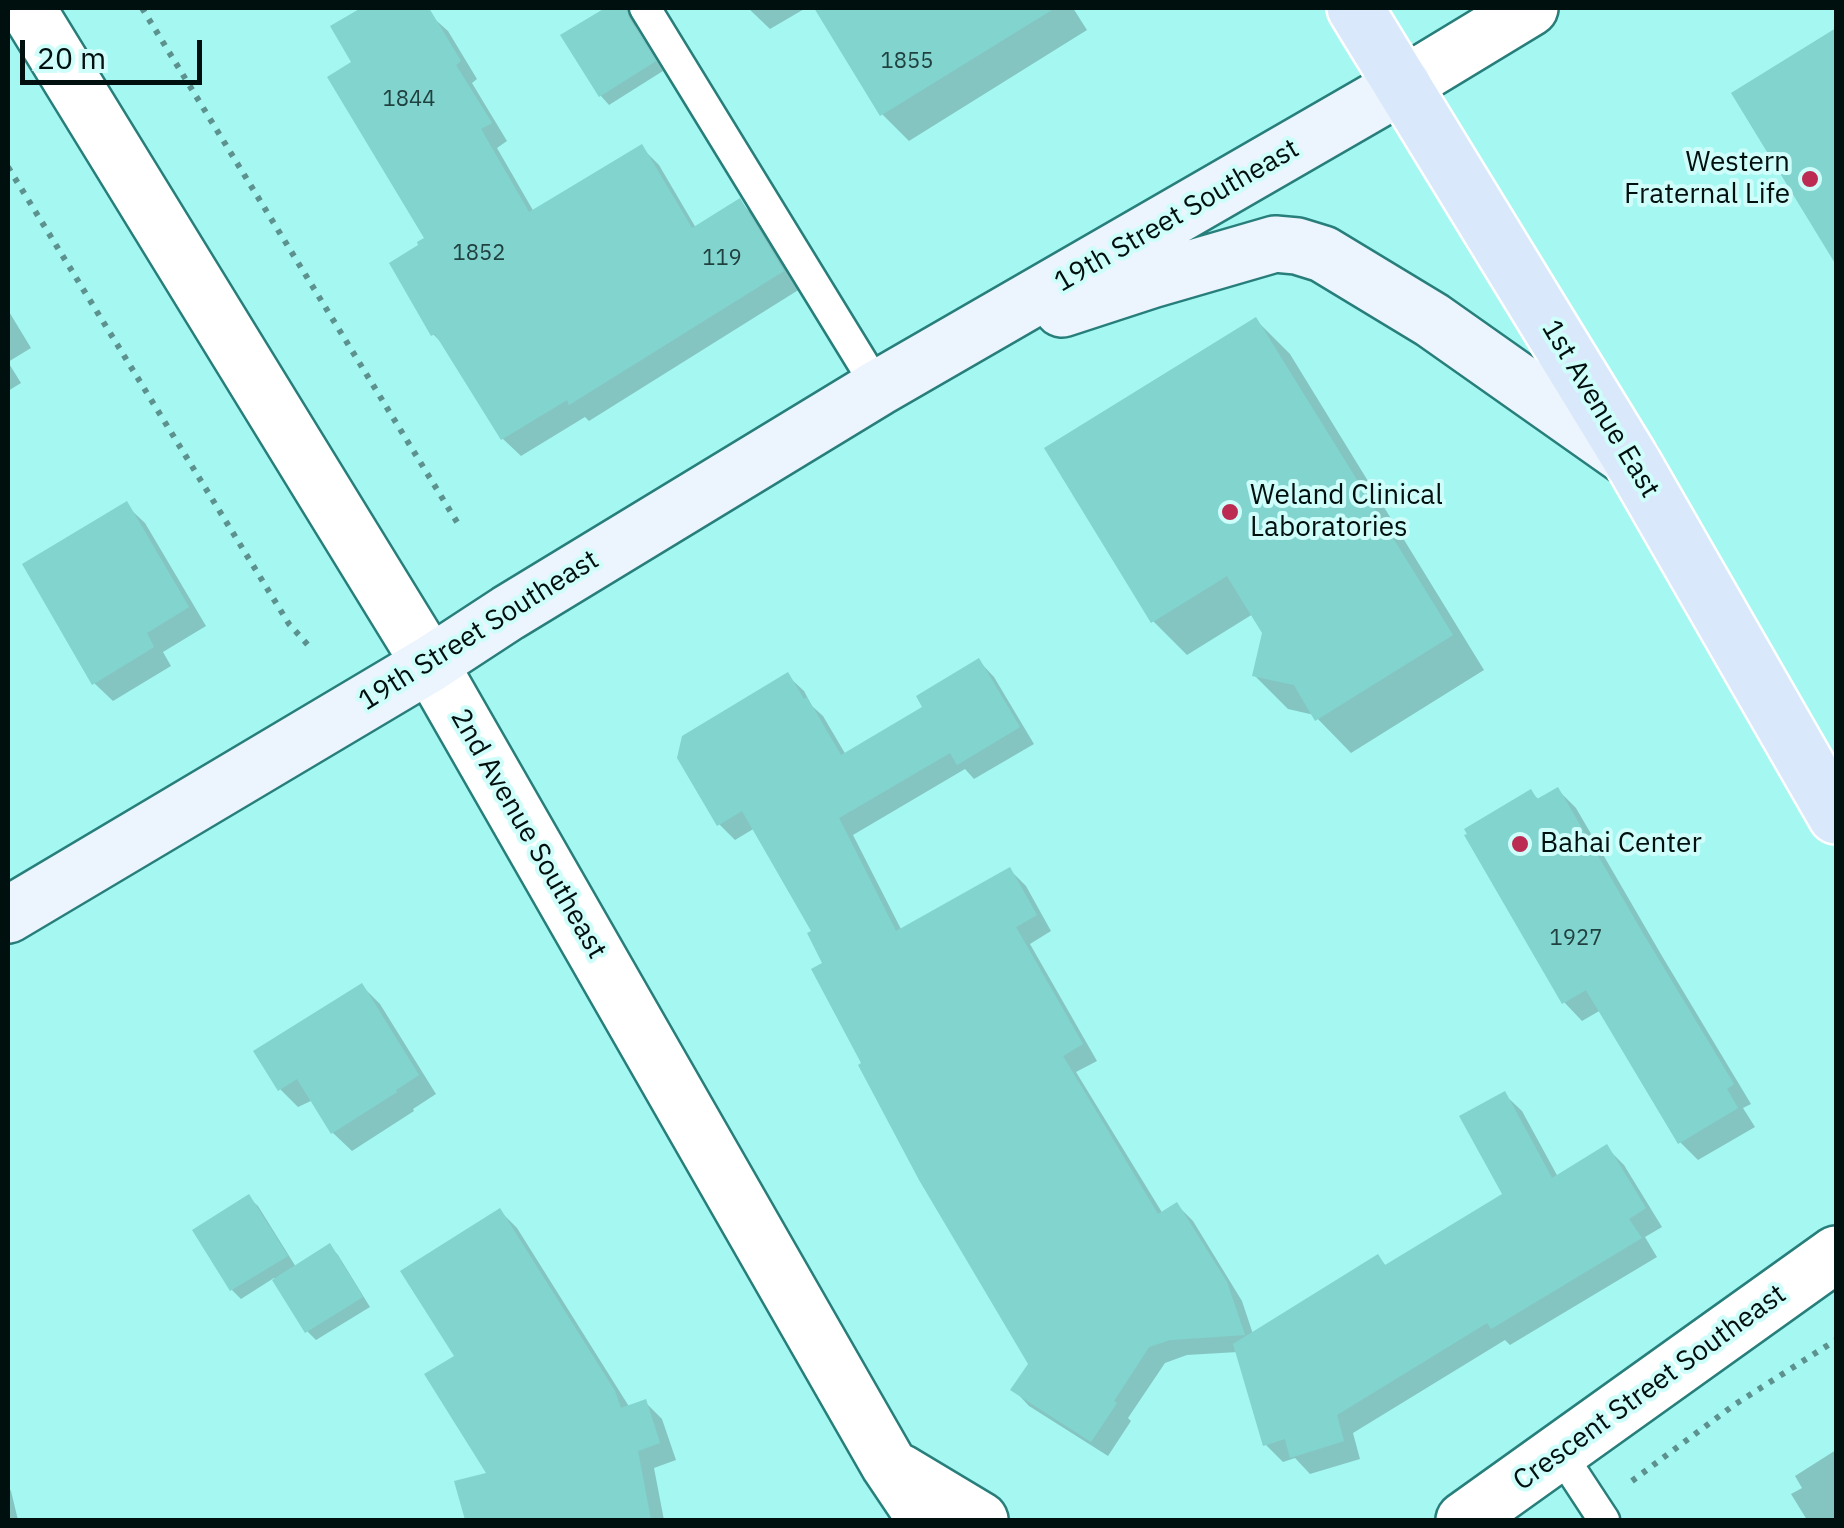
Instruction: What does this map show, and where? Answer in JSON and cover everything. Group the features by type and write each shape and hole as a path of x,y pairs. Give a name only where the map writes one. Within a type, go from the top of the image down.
{"main road":[{"name":"1st Avenue East","path":"1355,8 1632,461 1836,816"},
{"name":"19th Street Southeast","path":"8,914 430,664 878,388 1403,85"},
{"name":"19th Street Southeast","path":"950,346 1168,274 1275,244 1297,246 1323,254 1432,320 1632,461"}],"street":[{"name":"2nd Avenue Southeast","path":"28,8 430,664 889,1465 926,1520"},
{"path":"1403,85 1530,8"},
{"name":"Crescent Street Southeast","path":"1464,1520 1836,1254"},
{"name":"2nd Avenue Southeast","path":"889,1465 889,1520"},
{"name":"2nd Avenue Southeast","path":"889,1465 980,1520"}],"lane":[{"path":"645,8 878,388"},
{"path":"1560,1452 1600,1514"}],"path":[{"path":"142,8 460,526"},
{"path":"8,167 289,624 308,646"},
{"path":"1600,1514 1734,1405 1836,1340"}],"building":[{"path":"361,8 429,8 461,61 456,65 492,123 481,129 529,212 642,144 692,228 740,198 784,271 569,405 567,400 501,440 435,334 431,336 389,263 424,238 327,77 351,62 330,26"},
{"path":"605,8 626,8 656,61 599,97 560,35"},
{"path":"814,8 1055,8 880,116"},
{"name":"Western Fraternal Life","path":"1836,28 1836,265 1731,93"},
{"name":"Weland Clinical Laboratories","path":"1256,317 1453,635 1315,721 1294,685 1252,676 1262,633 1227,576 1151,623 1044,448"},
{"path":"127,501 189,607 147,633 154,647 92,685 22,564"},
{"path":"979,658 1020,727 957,765 950,753 839,818 896,931 1010,867 1037,915 1016,927 1083,1044 1063,1056 1158,1214 1177,1202 1227,1282 1245,1335 1170,1340 1149,1347 1091,1442 1010,1390 1028,1364 919,1180 858,1065 861,1063 811,969 822,963 807,933 811,931 742,811 717,826 677,758 682,736 788,672 841,755 922,707 916,696"},
{"path":"1558,787 1734,1084 1727,1089 1738,1108 1678,1144 1586,990 1562,1004 1464,835 1464,829 1531,789 1537,799"},
{"path":"362,983 419,1075 331,1134 297,1079 278,1091 253,1051"},
{"path":"1505,1091 1552,1178 1607,1144 1646,1208 1629,1219 1642,1238 1491,1329 1487,1323 1337,1415 1344,1441 1290,1458 1285,1439 1263,1446 1233,1344 1378,1254 1385,1265 1502,1194 1459,1116"},
{"path":"249,1194 288,1256 230,1291 192,1230"},
{"path":"500,1208 615,1391 621,1408 646,1399 660,1443 638,1451 651,1520 465,1520 454,1481 486,1473 424,1374 454,1356 400,1271"},
{"path":"330,1243 363,1297 305,1333 272,1280"}],"place":[{"name":"Western Fraternal Life","path":"1810,179"},
{"name":"Weland Clinical Laboratories","path":"1230,512"},
{"name":"Bahai Center","path":"1520,844"}]}
